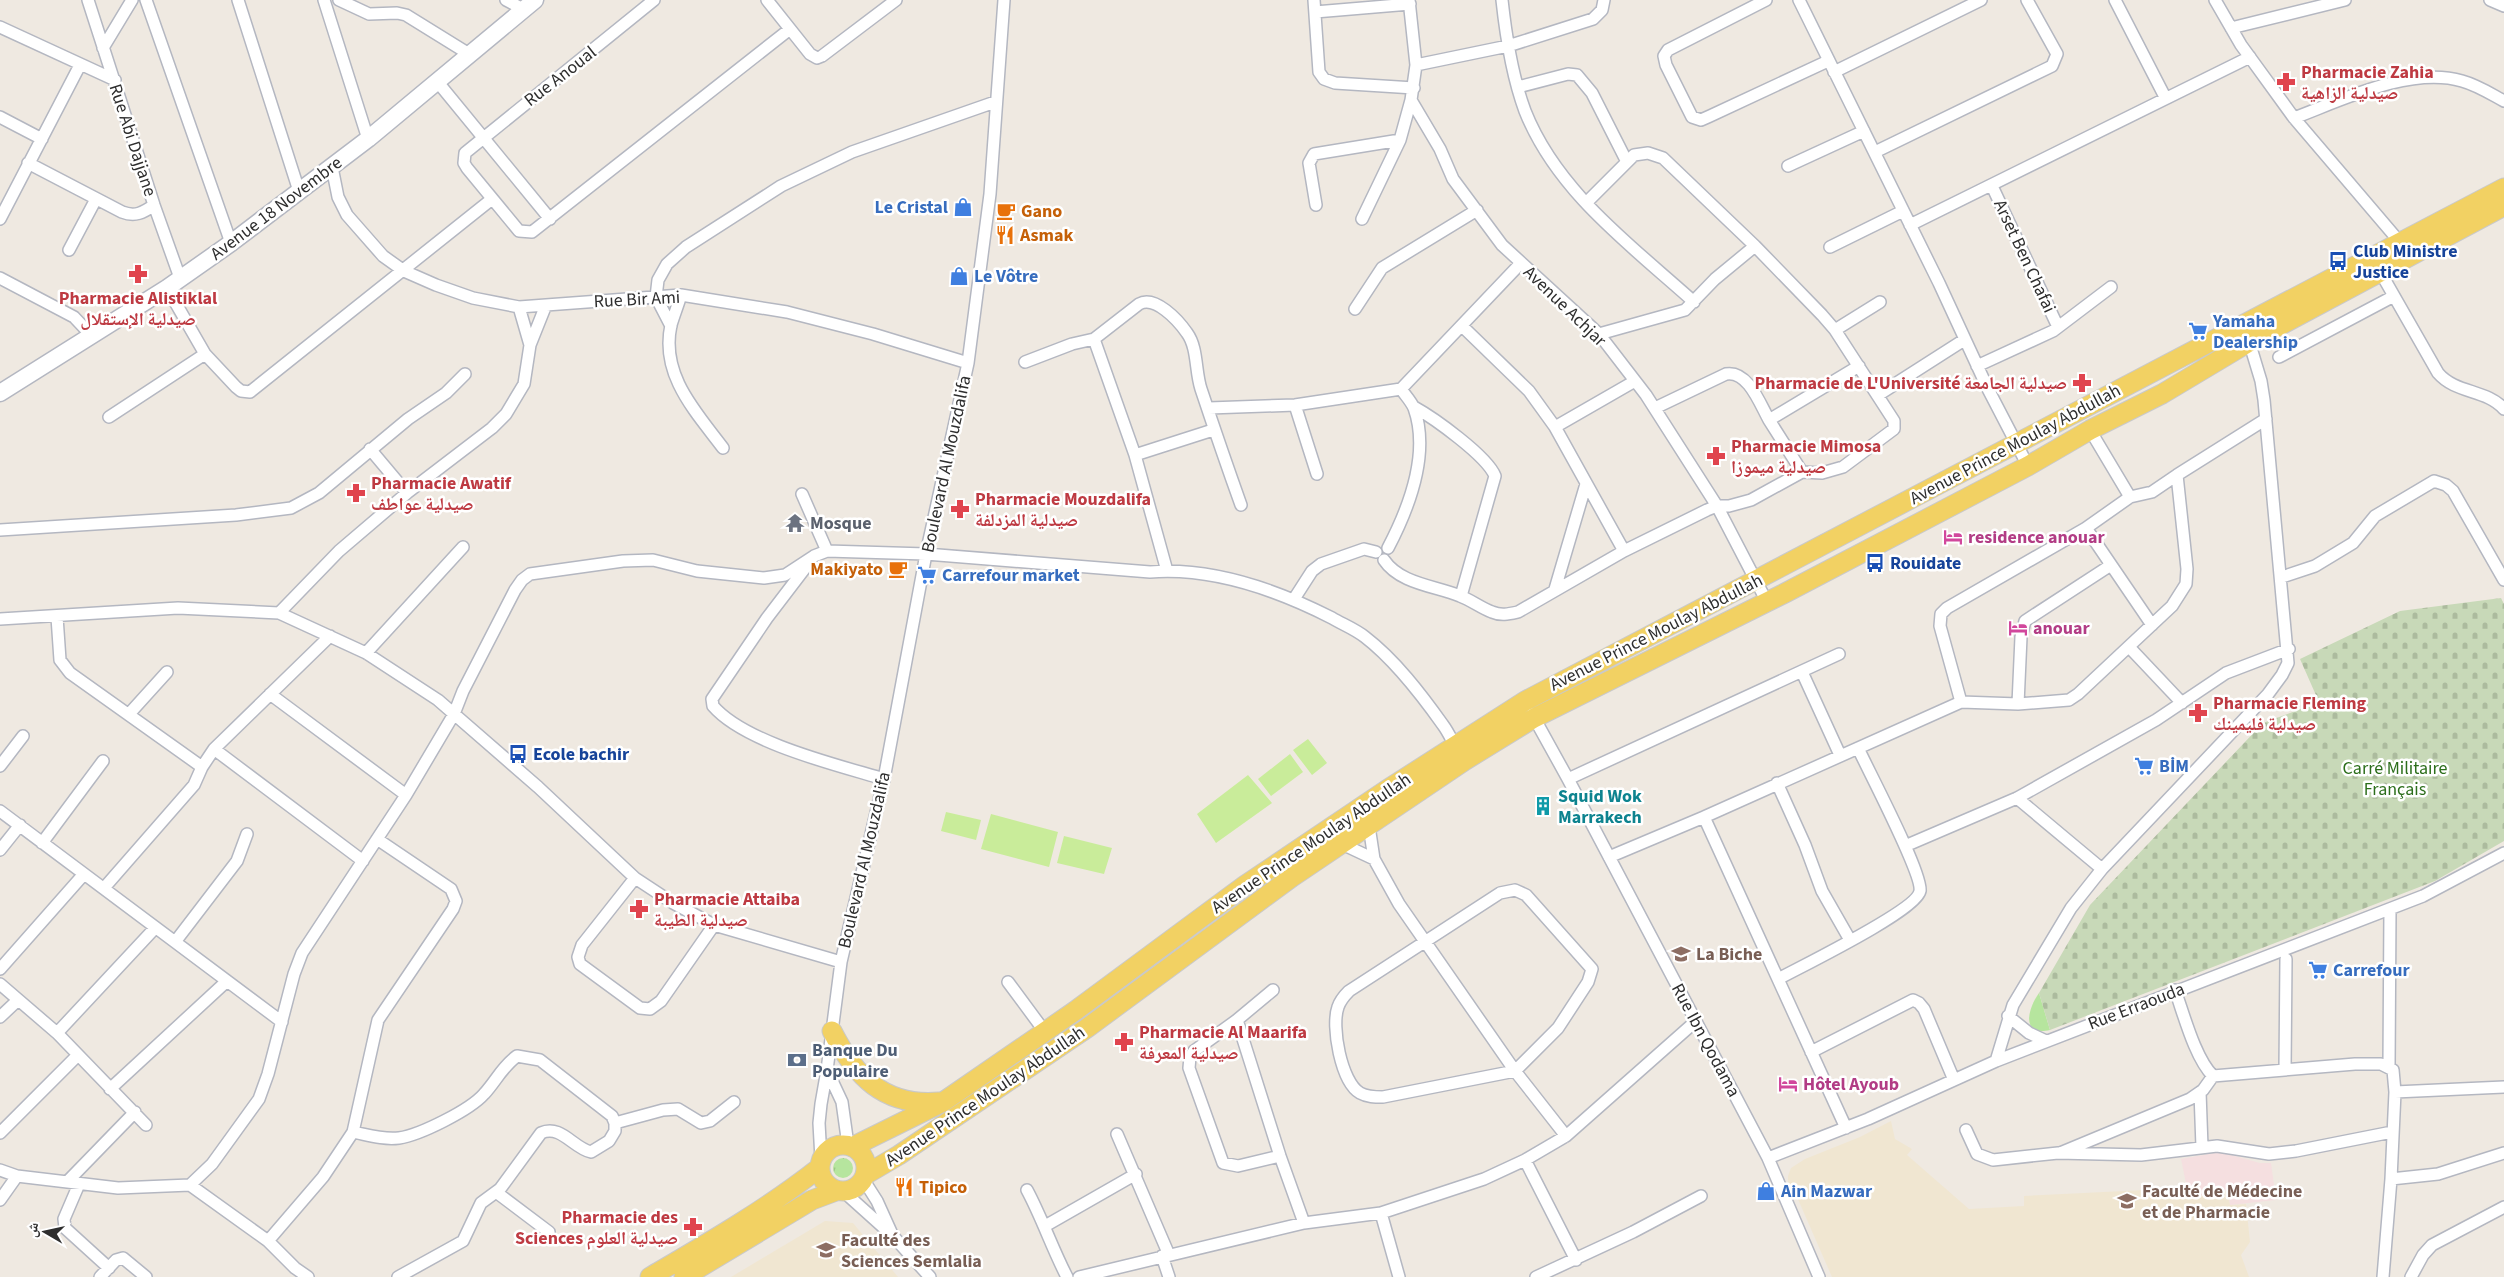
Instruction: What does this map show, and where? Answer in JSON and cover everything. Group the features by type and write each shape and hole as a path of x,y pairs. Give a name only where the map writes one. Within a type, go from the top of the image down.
{"main road":[{"name":"Avenue Prince Moulay Abdullah","path":"1529,710 1767,602 2028,466 2090,430 2162,394 2249,342 2381,273 2405,249 2504,188"},
{"name":"Avenue Prince Moulay Abdullah","path":"850,1146 943,1102 1045,1032 1244,886 1369,801 1460,754 1529,710 1756,582 2372,256 2405,249 2504,206"},
{"name":"Avenue Prince Moulay Abdullah","path":"864,1177 906,1151 1087,1028 1292,877 1369,826 1460,754"},
{"path":"832,1031 849,1062 862,1077 880,1090 905,1100 924,1103 943,1102"},
{"path":"650,1277 800,1183 820,1163 832,1147 850,1146 862,1155 866,1168 864,1177 856,1188 812,1200 684,1277"},
{"path":"820,1163 824,1182 840,1191"}],"street":[{"name":"Rue Abi Dajjane","path":"88,0 154,205 180,278"},
{"path":"103,48 132,0"},
{"path":"146,0 231,243"},
{"path":"238,0 299,191"},
{"path":"324,0 368,139"},
{"path":"339,0 369,14 397,13 406,15 468,54"},
{"path":"506,0 529,5"},
{"name":"Rue Anoual","path":"492,199 464,163 465,153 654,0"},
{"path":"767,0 813,57 822,56 896,0"},
{"name":"Boulevard Al Mouzdalifa","path":"820,1163 819,1124 828,1070 841,962 884,779 926,554 968,363 990,194 995,102 1004,0"},
{"path":"1502,0 1508,46 1518,87 1536,134 1567,183 1586,203 1694,302"},
{"path":"1416,65 1508,46 1593,19 1602,10 1604,0"},
{"path":"1766,0 1668,50 1664,56 1666,65 1692,117 1701,120 1828,61"},
{"path":"1799,0 1875,152 1964,340 2028,466"},
{"path":"1834,72 1982,0"},
{"path":"1875,152 2052,66 2057,54 2027,0"},
{"path":"2115,0 2166,97"},
{"path":"2215,0 2250,57 2294,118 2405,249"},
{"path":"2231,28 2345,0"},
{"path":"2490,0 2504,6"},
{"path":"1362,219 1400,140 1414,88 1416,65 1410,2 1314,6 1319,72 1324,78 1334,83 1414,88"},
{"name":"Avenue 18 Novembre","path":"0,393 167,288 231,243 368,139 436,80 529,5"},
{"path":"0,27 114,80"},
{"path":"167,288 205,354 241,391 254,391 492,199 519,231 524,233 532,232 790,29"},
{"path":"1910,225 2250,57"},
{"path":"0,219 80,65"},
{"path":"1518,87 1568,74 1577,75 1592,93 1627,162"},
{"path":"2294,118 2374,88 2419,78 2462,81 2504,101"},
{"path":"436,80 484,136 550,219"},
{"name":"Avenue Achjar","path":"1411,100 1440,149 1453,179 1497,240 1599,334 1655,408 1717,506 1767,602"},
{"path":"671,326 656,297 658,280 667,264 686,247 780,186 852,152 995,102"},
{"path":"0,117 42,139"},
{"path":"1788,166 1864,131"},
{"path":"1316,205 1309,163 1314,154 1400,140"},
{"path":"1294,599 1312,571 1321,564 1364,548 1380,556 1388,566 1404,577 1461,596 1491,612 1508,615 1518,612 1624,551 1717,506 1739,504 1802,472 1822,473 1833,471 1891,433 1894,421 1835,330 1755,246 1663,158 1640,153 1627,162 1586,203"},
{"path":"28,163 128,214 142,213 154,205"},
{"name":"Rue Bir Ami","path":"326,172 347,215 360,233 383,256 404,270 436,286 473,298 519,307 681,295 787,312 873,334 968,363"},
{"name":"Arset Ben Chafai","path":"1992,186 2058,327"},
{"path":"69,250 96,199"},
{"path":"1355,309 1373,278 1382,268 1476,210"},
{"path":"1830,247 1903,211"},
{"path":"1599,334 1685,310 1715,279 1755,246"},
{"path":"2372,256 2438,373 2446,382 2490,398 2504,409"},
{"path":"1208,408 1296,405 1401,389 1521,263"},
{"path":"0,278 74,318 92,335"},
{"path":"1977,366 2035,342 2111,287"},
{"path":"681,295 671,326 670,359 676,381 723,448"},
{"path":"2279,357 2394,296"},
{"path":"1025,362 1072,344 1094,339 1144,301 1155,303 1188,334 1194,347 1200,387 1208,408 1213,430 1242,505"},
{"path":"1835,330 1880,302"},
{"path":"279,613 338,551 407,493 492,428 506,414 524,384 530,345 546,305"},
{"path":"519,307 530,345"},
{"path":"1996,1061 2008,1016 2071,908 2102,869 2268,694 2282,676 2288,663 2289,649 2262,381 2242,324"},
{"path":"1462,326 1529,391 1555,427 1624,551"},
{"path":"1094,339 1134,455 1167,571"},
{"path":"1878,395 1964,340"},
{"path":"109,417 205,354"},
{"path":"1770,420 1859,366"},
{"path":"0,530 236,515 292,508 319,493 408,419 446,393 465,374"},
{"path":"1655,408 1726,374 1735,374 1744,378 1802,472"},
{"path":"1555,427 1635,381"},
{"path":"1401,389 1414,407 1440,423 1488,465 1495,476 1461,596"},
{"path":"1296,405 1317,474"},
{"path":"1380,556 1389,555 1388,548 1397,531 1419,460 1420,446 1414,407"},
{"path":"1961,702 1940,626 1941,614 1947,608 2086,528 2130,497 2152,492 2266,420"},
{"path":"1134,455 1213,430"},
{"path":"2090,430 2130,497"},
{"path":"370,449 407,493"},
{"path":"1609,857 1704,817 1961,702 2018,704 2069,700 2093,682 2130,648 2172,606 2186,584 2187,569 2177,475"},
{"path":"2282,577 2315,566 2354,543 2375,516 2434,481 2446,485 2452,491 2504,580"},
{"path":"1555,589 1586,484"},
{"path":"802,494 827,551"},
{"path":"2086,528 2152,626"},
{"path":"366,653 462,547"},
{"path":"190,1185 212,1164 259,1098 268,1074 294,974 302,953 406,796 454,714 463,691 515,590 522,580 530,574 623,561 653,560 696,571 764,578 785,576 814,556 827,551 926,554 1150,572 1167,571 1253,585 1294,599 1364,636 1401,672 1444,726 1460,754"},
{"path":"814,556 767,618 712,699 712,706 730,720 791,751 884,779"},
{"path":"2018,704 2021,637 2025,621 2111,565"},
{"path":"0,619 57,617 178,608 279,613 366,653 438,700 538,787 635,878 673,903 714,925 841,962"},
{"path":"57,617 59,651 64,667 202,767"},
{"path":"104,888 194,784 214,749 330,636"},
{"path":"2130,648 2182,703"},
{"path":"1905,846 2017,798 2156,720 2226,673 2289,649"},
{"path":"1568,779 1839,654"},
{"path":"129,714 167,672"},
{"path":"1802,672 1840,755"},
{"path":"270,694 406,796"},
{"name":"Rue Ibn Qodama","path":"1529,710 1568,779 1768,1158 1820,1277"},
{"path":"0,766 23,736"},
{"path":"1780,978 1879,924 1917,898 1920,882 1905,846 1858,748"},
{"path":"214,749 363,861"},
{"path":"42,843 103,761"},
{"path":"1777,784 1805,845 1822,891 1850,940"},
{"path":"2017,798 2102,869"},
{"path":"0,811 282,1022"},
{"path":"1704,817 1752,924 1780,978 1846,1128"},
{"path":"0,850 20,826"},
{"path":"1369,826 1374,859 1424,942 1514,1071 1566,1136"},
{"path":"175,942 237,861 247,834"},
{"path":"268,1241 323,1177 353,1132 378,1020 453,909 456,901 451,889 377,839"},
{"path":"1342,844 1374,859"},
{"name":"Rue Erraouda","path":"1768,1158 1846,1128 1996,1061 2175,990 2390,909 2450,884 2504,853"},
{"path":"0,969 84,874"},
{"path":"635,878 582,945 578,957 580,964 640,1008 650,1009 661,1001 714,925"},
{"path":"1515,890 1526,895 1592,969 1588,982 1558,1028 1514,1071 1383,1097 1369,1097 1359,1092 1349,1081 1344,1071 1336,1019 1342,999 1349,991 1500,893 1515,890"},
{"path":"2389,1067 2390,909"},
{"path":"57,1033 155,928"},
{"path":"2285,1070 2286,959"},
{"path":"110,1089 228,981"},
{"path":"1008,982 1045,1032"},
{"path":"0,984 57,1033 77,1056 146,1125"},
{"path":"1272,990 1237,1020 1194,1051 1190,1057 1189,1068 1223,1163 1238,1166 1280,1156"},
{"path":"2175,990 2208,1071 2213,1076"},
{"path":"0,1017 18,1000"},
{"path":"1811,1052 1913,1000 1924,1009 1954,1080"},
{"path":"2008,1016 2029,1033 2046,1041"},
{"path":"1237,1020 1280,1156 1304,1223"},
{"path":"1079,1277 1304,1223 1381,1213 1484,1179 1525,1160 1566,1136 1696,1021"},
{"path":"0,1133 77,1056"},
{"path":"353,1132 378,1137 398,1138 454,1116 477,1101 506,1064 517,1056 540,1060 599,1104 612,1116 615,1123 615,1131 609,1141 591,1152 578,1147 560,1132 547,1130 541,1133 496,1192 476,1210 463,1241 398,1277"},
{"path":"2058,1153 2075,1144 2190,1099 2200,1092 2213,1076 2355,1064 2381,1064 2389,1067 2393,1070 2395,1092 2391,1179 2383,1277"},
{"name":"Boulevard Al Mouzdalifa","path":"828,1070 842,1102 850,1146"},
{"path":"2395,1092 2504,1086"},
{"path":"2200,1092 2202,1146"},
{"path":"615,1123 663,1110 678,1109 701,1123 710,1121 734,1102"},
{"path":"67,1182 135,1112"},
{"path":"1966,1130 1977,1154 1992,1160 2058,1153 2141,1155 2202,1146 2217,1146 2269,1154 2296,1151 2392,1132"},
{"path":"1116,1134 1136,1174 1166,1256 1169,1277"},
{"path":"2391,1179 2438,1174 2504,1154"},
{"path":"1525,1160 1576,1260"},
{"path":"0,1170 17,1176 118,1188 190,1185 268,1241 295,1268 308,1277"},
{"path":"1046,1226 1136,1174"},
{"path":"0,1200 17,1176"},
{"path":"864,1177 893,1236"},
{"path":"79,1184 64,1219 65,1228 109,1268"},
{"path":"1027,1190 1046,1226 1054,1252 1067,1277"},
{"path":"840,1191 893,1236 930,1277"},
{"path":"496,1192 549,1232"},
{"path":"1536,1277 1576,1260 1701,1196"},
{"path":"2411,1277 2423,1255 2432,1246 2504,1207"},
{"path":"1381,1213 1399,1277"},
{"path":"100,1277 116,1260 123,1258 146,1277"}],"shaded area":[{"name":"Faculté de Médecine et de Pharmacie","path":"1891,1121 1895,1139 1912,1149 1907,1155 1969,1209 2024,1206 2024,1196 2186,1188 2189,1198 2228,1190 2230,1205 2246,1204 2250,1242 2241,1255 2249,1277 1832,1277 1797,1197 1788,1183 1791,1168 1805,1159 1860,1137"},
{"path":"2220,1152 2260,1163 2271,1163 2276,1200 2230,1205 2228,1190 2189,1198 2181,1159"},
{"name":"Faculté des Sciences Semlalia","path":"825,1221 853,1223 898,1277 731,1277"}],"green space":[{"name":"Carré Militaire Français","path":"2501,598 2504,604 2504,841 2435,881 2050,1030 2039,993 2090,905 2263,723 2319,702 2300,659 2400,611"},
{"path":"1308,739 1327,763 1312,775 1293,750"},
{"path":"1290,754 1303,772 1271,796 1258,779"},
{"path":"1248,775 1272,803 1216,843 1197,814"},
{"path":"946,812 981,820 976,840 941,831"},
{"path":"991,814 1058,832 1049,867 981,849"},
{"path":"1064,836 1112,848 1104,874 1057,863"},
{"path":"2039,993 2050,1030 2040,1031 2030,1025 2030,1013"},
{"path":"843,1158 850,1161 853,1168 850,1175 843,1178 836,1175 833,1168 836,1161"}],"place":[{"name":"Pharmacie Zahia صيدلية الزاهية","path":"2286,82"},
{"name":"Le Cristal","path":"963,207"},
{"name":"Gano","path":"1006,211"},
{"name":"Asmak","path":"1005,235"},
{"name":"Club Ministre Justice","path":"2338,261"},
{"name":"Pharmacie Alistiklal صيدلية الإستقلال","path":"138,274"},
{"name":"Le Vôtre","path":"959,276"},
{"name":"Yamaha Dealership","path":"2198,331"},
{"name":"Pharmacie de L'Université صيدلية الجامعة","path":"2082,383"},
{"name":"Pharmacie Mimosa صيدلية ميموزا","path":"1716,456"},
{"name":"Pharmacie Awatif صيدلية عواطف","path":"356,493"},
{"name":"Pharmacie Mouzdalifa صيدلية المزدلفة","path":"960,509"},
{"name":"Mosque","path":"795,523"},
{"name":"residence anouar","path":"1953,537"},
{"name":"Rouidate","path":"1875,563"},
{"name":"Makiyato","path":"898,569"},
{"name":"Carrefour market","path":"927,575"},
{"name":"anouar","path":"2018,628"},
{"name":"Pharmacie Fleming صيدلية فليمينك","path":"2198,713"},
{"name":"Ecole bachir","path":"518,754"},
{"name":"BİM","path":"2144,766"},
{"name":"Squid Wok Marrakech","path":"1543,806"},
{"name":"Pharmacie Attaiba صيدلية الطيبة","path":"639,909"},
{"name":"La Biche","path":"1681,954"},
{"name":"Carrefour","path":"2318,970"},
{"name":"Pharmacie Al Maarifa صيدلية المعرفة","path":"1124,1042"},
{"name":"Banque Du Populaire","path":"797,1060"},
{"name":"Hôtel Ayoub","path":"1788,1084"},
{"name":"Tipico","path":"904,1187"},
{"name":"Ain Mazwar","path":"1766,1191"},
{"name":"Faculté de Médecine et de Pharmacie","path":"2127,1201"},
{"name":"Pharmacie des Sciences صيدلية العلوم","path":"693,1227"},
{"name":"Faculté des Sciences Semlalia","path":"826,1250"}]}
